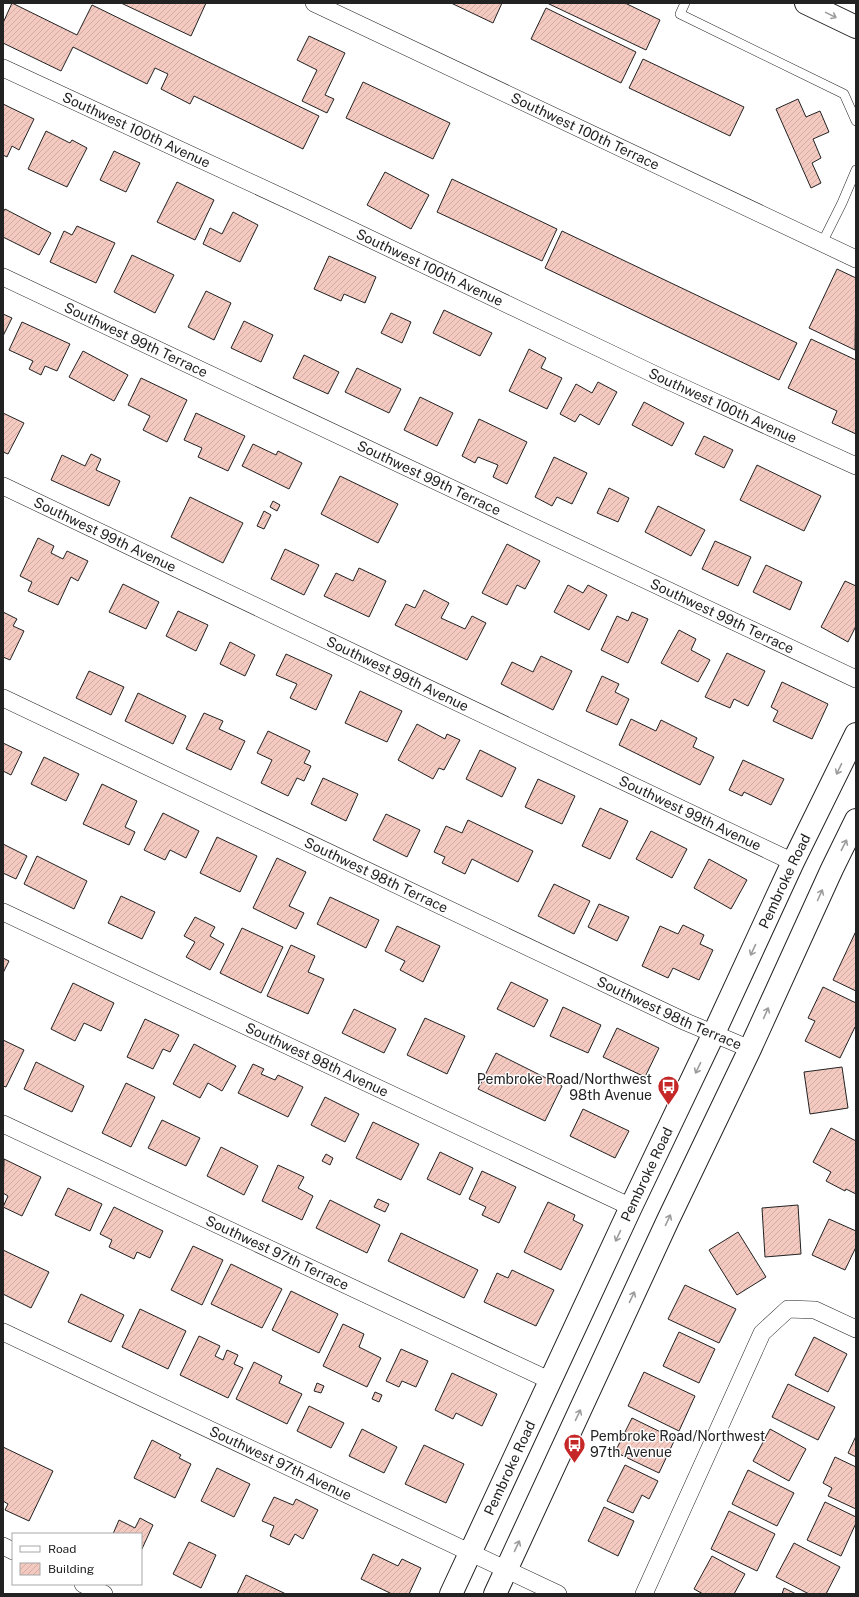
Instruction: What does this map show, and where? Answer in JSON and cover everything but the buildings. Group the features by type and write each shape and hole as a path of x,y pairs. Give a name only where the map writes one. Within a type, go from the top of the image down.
{"main road":[{"path":"806,3 856,27"},
{"name":"Pembroke Road","path":"451,1594 472,1552 631,1207 793,862 856,734"},
{"path":"495,1594 668,1220 750,1049 856,820"}],"street":[{"name":"Southwest 100th Terrace","path":"314,3 856,259"},
{"name":"Southwest 100th Avenue","path":"3,68 315,212 662,378 856,466"},
{"name":"Southwest 99th Terrace","path":"3,277 856,679"},
{"name":"Southwest 99th Avenue","path":"3,486 793,862"},
{"name":"Southwest 98th Terrace","path":"3,698 686,1022 750,1049"},
{"name":"Southwest 98th Avenue","path":"3,912 631,1207"},
{"name":"Southwest 97th Terrace","path":"3,1124 551,1381"},
{"path":"644,1594 762,1333 788,1309 815,1310 856,1329"},
{"name":"Southwest 97th Avenue","path":"3,1332 472,1552 558,1594"},
{"path":"3,1546 12,1550"},
{"path":"85,1585 104,1594"}],"lane":[{"path":"685,3 680,14 844,94 856,121"},
{"path":"822,243 842,203 856,170"}],"place":[{"name":"Pembroke Road/Northwest 98th Avenue","path":"668,1106"},
{"name":"Pembroke Road/Northwest 97th Avenue","path":"575,1464"}]}
